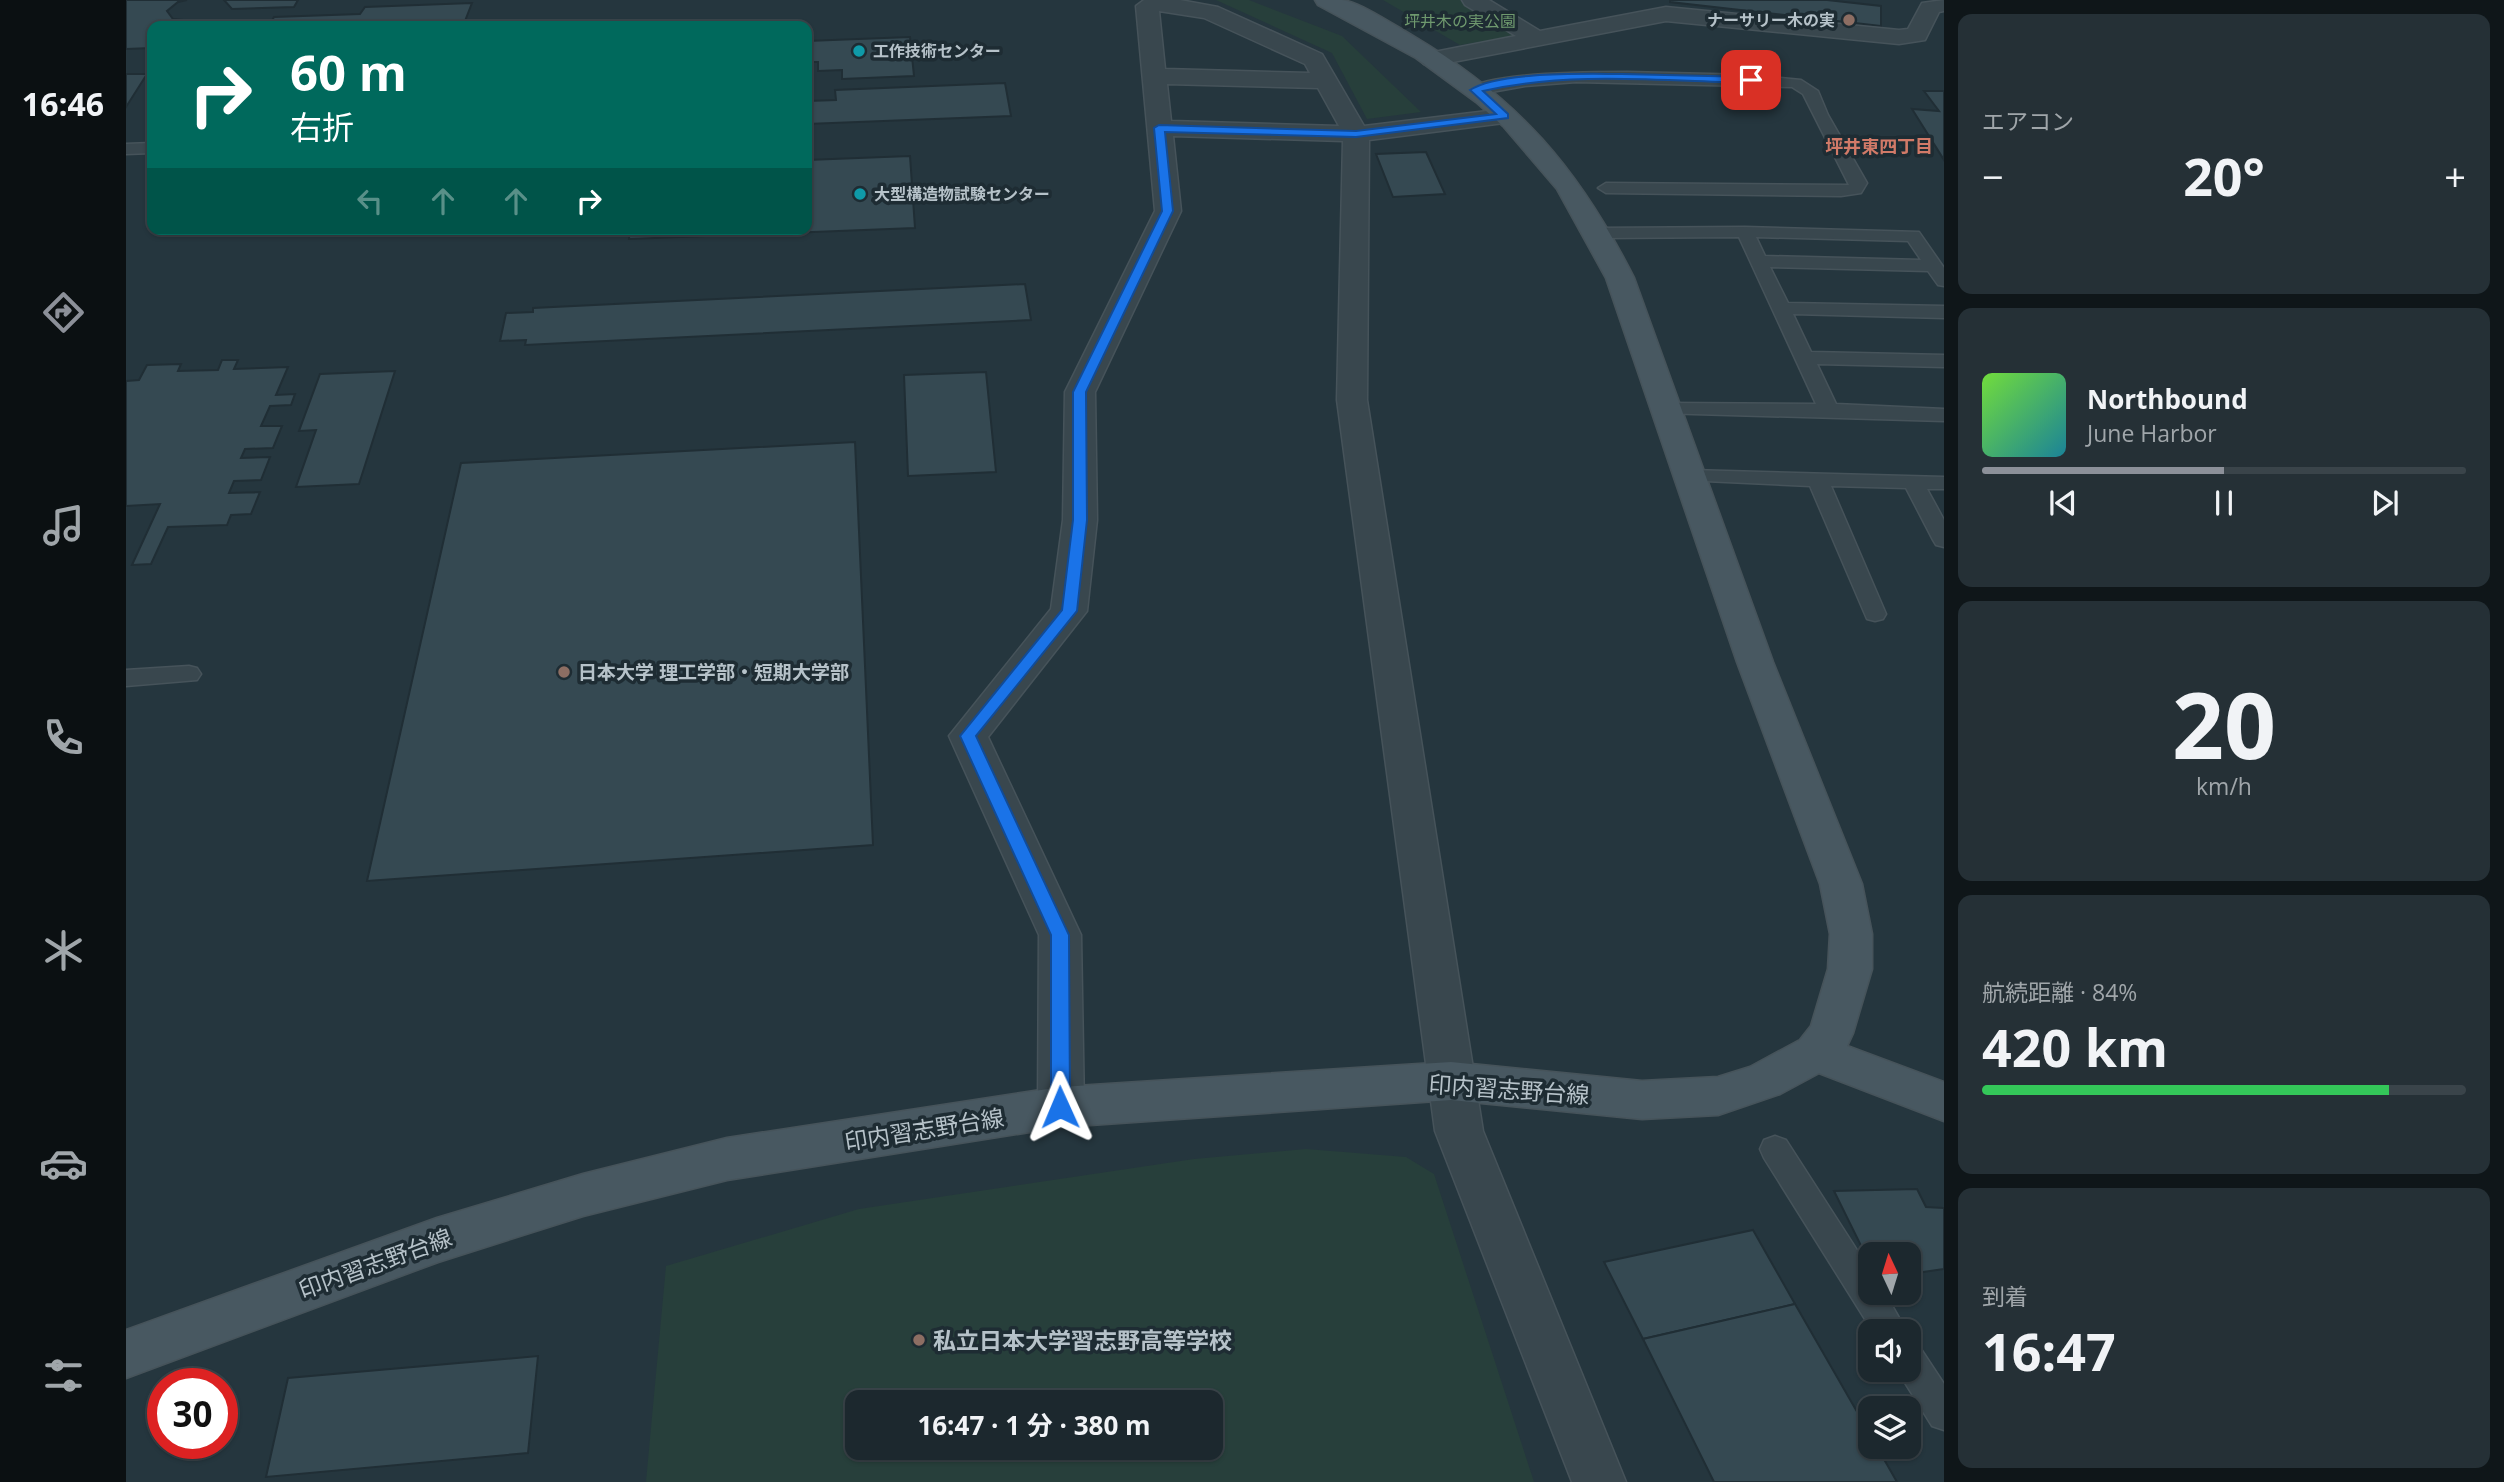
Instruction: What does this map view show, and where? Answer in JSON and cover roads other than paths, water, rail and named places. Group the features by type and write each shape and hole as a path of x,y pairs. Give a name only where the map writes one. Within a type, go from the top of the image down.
{"street":[{"path":"1326,0 1362,16 1432,59 1475,90 1562,176 1599,233 1620,278 1755,662 1841,884 1851,934 1850,969 1831,1033 1816,1053 1944,1102"},
{"path":"1473,0 1537,39"},
{"path":"1060,1107 1060,935 968,736 1069,611 1080,520 1080,392 1168,211 1147,6 1164,4 1210,12 1314,60 1356,134 1352,400 1459,1131 1599,1482"},
{"path":"1432,59 1537,39 1660,7 1899,37 1917,35 1930,8 1944,4"},
{"path":"1154,76 1326,81"},
{"path":"1159,128 1356,134 1504,116"},
{"name":"印内習志野台線","path":"126,1354 437,1240 583,1195 727,1159 1060,1107 1451,1081 1642,1100 1717,1096 1764,1081 1816,1053"}],"lane":[{"path":"1475,90 1504,83 1553,78 1622,77 1796,83 1810,91 1820,115 1859,183 1856,189 1841,191 1657,186 1606,188"},
{"path":"126,149 147,148"},
{"path":"1599,233 1745,232 1913,236 1939,274"},
{"path":"1745,232 1829,410"},
{"path":"1759,261 1939,274"},
{"path":"1781,308 1944,312"},
{"path":"1805,358 1944,361"},
{"path":"1666,409 1829,410 1944,415"},
{"path":"1690,475 1944,483"},
{"path":"1818,479 1875,614"},
{"path":"1913,482 1944,540"},
{"path":"126,678 189,674"},
{"path":"1775,1149 1883,1319"},
{"path":"1921,1379 1944,1414"}],"place":[{"name":"ナーサリー木の実","path":"1849,20"},
{"name":"工作技術センター","path":"859,51"},
{"name":"大型構造物試験センター","path":"860,194"},
{"name":"日本大学 理工学部・短期大学部","path":"564,672"},
{"name":"私立日本大学習志野高等学校","path":"919,1340"}],"district":[{"name":"坪井東四丁目","path":"1879,146"}],"park label":[{"name":"坪井木の実公園","path":"1460,21"}]}
